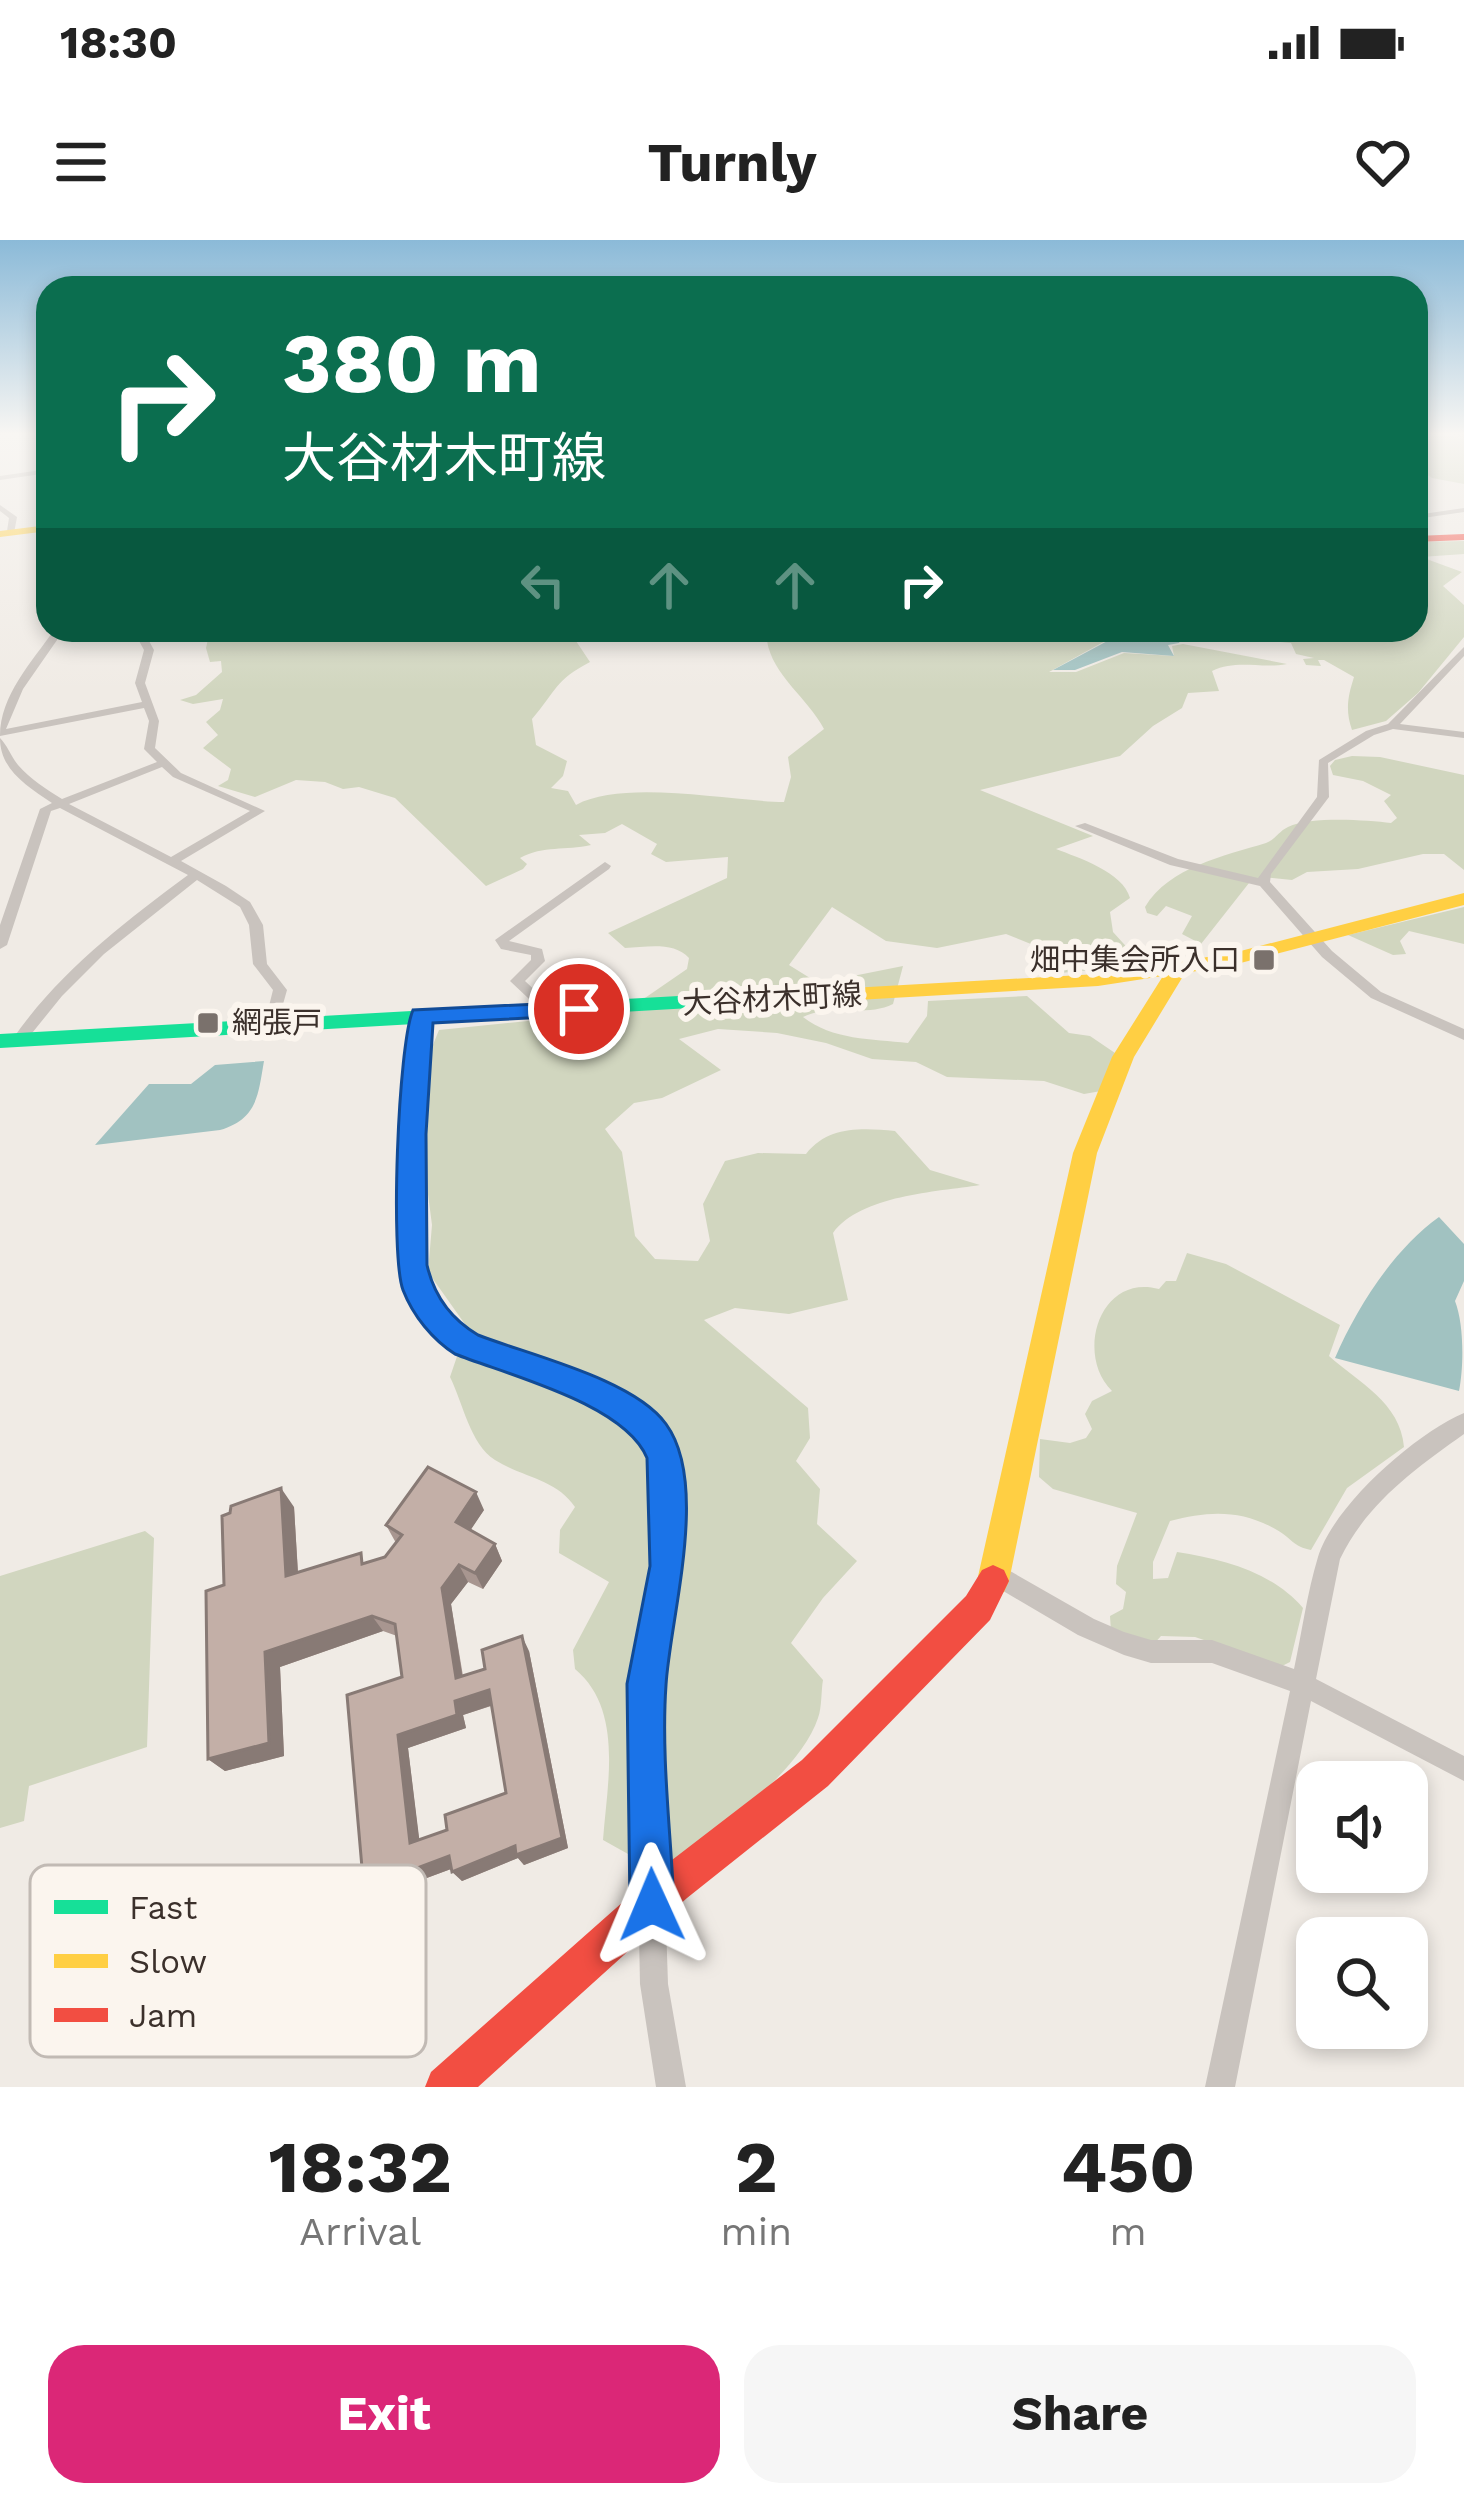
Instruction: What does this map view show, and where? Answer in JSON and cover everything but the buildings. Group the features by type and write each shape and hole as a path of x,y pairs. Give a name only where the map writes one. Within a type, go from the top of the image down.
{"main road":[{"path":"6,532 36,529"},
{"path":"1428,538 1464,537"},
{"name":"大谷材木町線","path":"9,1041 1049,983 1177,970 1316,940 1464,898"},
{"path":"446,2087 652,1905 815,1773 977,1608 996,1574 1085,1154 1123,1057 1177,970"}],"street":[{"path":"51,642 18,689 0,735 1,749 22,773 62,803 238,899 254,919 257,957 280,990 272,1026"},
{"path":"144,642 148,650 140,682 154,721 148,749 161,764 203,788 260,811 171,862"},
{"path":"1264,883 1265,874 1323,797 1324,762 1392,726 1464,650"},
{"path":"0,735 147,704"},
{"path":"1392,726 1464,735"},
{"path":"0,945 46,809 161,764"},
{"path":"1081,826 1174,862 1264,883 1316,940 1376,994 1464,1035"},
{"path":"550,1011 517,981 540,956 502,940 605,866"},
{"path":"9,1041 133,920 195,875"},
{"path":"422,1016 411,1240 418,1288 431,1313 446,1332 466,1345 619,1404 654,1434 664,1458 668,1566 646,1684 654,1984 670,2087"},
{"path":"1220,2087 1320,1586 1340,1533 1378,1482 1464,1421"},
{"path":"996,1574 1090,1627 1149,1652 1209,1650 1300,1685 1464,1769"}],"green space":[{"path":"1464,541 1464,554 1428,557 1428,542"},
{"path":"1428,560 1462,572 1443,586 1464,605 1464,637 1418,693 1386,721 1352,730 1348,703 1354,677 1324,660 1318,660 1321,666 1306,665 1303,659 1314,658 1296,654 1291,643 1280,642 1428,642"},
{"path":"207,642 577,642 590,662 562,681 532,719 536,745 567,761 563,776 551,788 568,791 576,805 596,797 648,792 784,802 791,777 788,757 824,729 783,676 767,642 1103,642 1049,672 1076,672 1124,653 1174,656 1172,646 1183,644 1287,664 1212,671 1219,691 1188,693 1182,708 1120,756 980,790 1093,836 1056,849 1099,867 1126,889 1130,898 1110,912 1113,932 1143,965 1060,973 1063,957 1006,934 937,948 886,941 832,907 789,965 818,983 903,966 893,1004 803,1017 827,1030 867,1039 908,1043 927,1016 928,1001 1027,996 1069,1033 1090,1036 1115,1053 1101,1091 1084,1094 1044,1081 947,1077 916,1062 872,1059 826,1043 777,1033 718,1029 679,1039 721,1070 662,1098 634,1103 605,1129 622,1152 635,1236 655,1259 698,1261 710,1241 703,1204 725,1161 758,1153 806,1154 824,1138 846,1131 895,1131 930,1170 980,1185 900,1197 846,1220 833,1233 848,1300 789,1314 735,1308 704,1320 808,1408 810,1438 796,1461 820,1489 817,1524 857,1561 791,1643 823,1680 819,1714 808,1740 773,1783 662,1873 603,1840 609,1772 606,1726 601,1705 575,1669 573,1650 609,1582 559,1553 560,1530 575,1507 559,1490 486,1453 473,1434 450,1377 467,1327 428,1272 432,1225 426,1179 426,1062 439,1030 626,1011 687,969 689,958 668,947 625,948 608,933 727,878 728,857 666,862 651,854 657,844 622,824 605,833 579,835 591,845 538,851 520,858 527,864 523,869 486,886 395,798 359,787 343,789 296,780 255,797 218,786 228,780 231,769 203,748 218,735 206,722 220,710 223,699 193,704 180,700 196,695 222,672 221,661 210,662"},
{"path":"1380,757 1464,775 1464,870 1444,854 1423,854 1358,869 1307,872 1292,880 1261,877 1249,883 1201,944 1182,934 1192,916 1166,906 1157,916 1147,913 1145,907 1168,882 1216,858 1266,843 1288,827 1324,820 1391,823 1397,818 1384,801 1391,795 1363,781 1333,775 1330,766 1335,760"},
{"path":"1464,907 1464,944 1409,931 1400,941 1406,954 1393,955 1348,935"},
{"path":"1187,1253 1226,1264 1340,1325 1329,1356 1376,1395 1401,1431 1404,1447 1347,1488 1311,1550 1264,1523 1237,1515 1170,1521 1153,1562 1153,1579 1168,1578 1177,1552 1194,1555 1262,1576 1303,1608 1290,1662 1282,1666 1195,1637 1161,1636 1152,1646 1111,1631 1110,1616 1123,1609 1126,1592 1116,1584 1117,1566 1137,1513 1053,1489 1039,1477 1040,1439 1070,1443 1086,1438 1092,1429 1085,1414 1092,1401 1112,1391 1095,1358 1099,1320 1108,1305 1121,1293 1138,1287 1159,1289 1166,1281 1176,1281"},
{"path":"145,1531 154,1538 147,1747 29,1786 24,1821 0,1828 0,1576"}],"water":[{"path":"1106,642 1180,642 1168,645 1174,656 1122,652 1075,670 1053,670"},
{"path":"264,1061 254,1104 232,1125 95,1145 149,1084 191,1084 215,1065"},
{"path":"1439,1217 1464,1244 1464,1281 1455,1301 1462,1345 1459,1391 1335,1358 1378,1280"}],"traffic: fast":[{"path":"0,1041 805,996"}],"traffic: slow":[{"path":"0,534 36,530"},
{"path":"805,996 1098,980 1233,959 1464,899"},
{"path":"993,1581 1085,1153 1123,1057 1177,970"}],"traffic: jam":[{"path":"1428,538 1464,537"},
{"path":"446,2087 673,1884 815,1773 978,1608 993,1581"}],"place":[{"name":"畑中集会所入口","path":"1264,960"},
{"name":"網張戸","path":"208,1023"}],"route":[{"path":"579,1009 422,1016 413,1134 412,1265 418,1288 446,1332 466,1345 619,1404 654,1434 664,1458 668,1566 646,1684 652,1905"}]}
